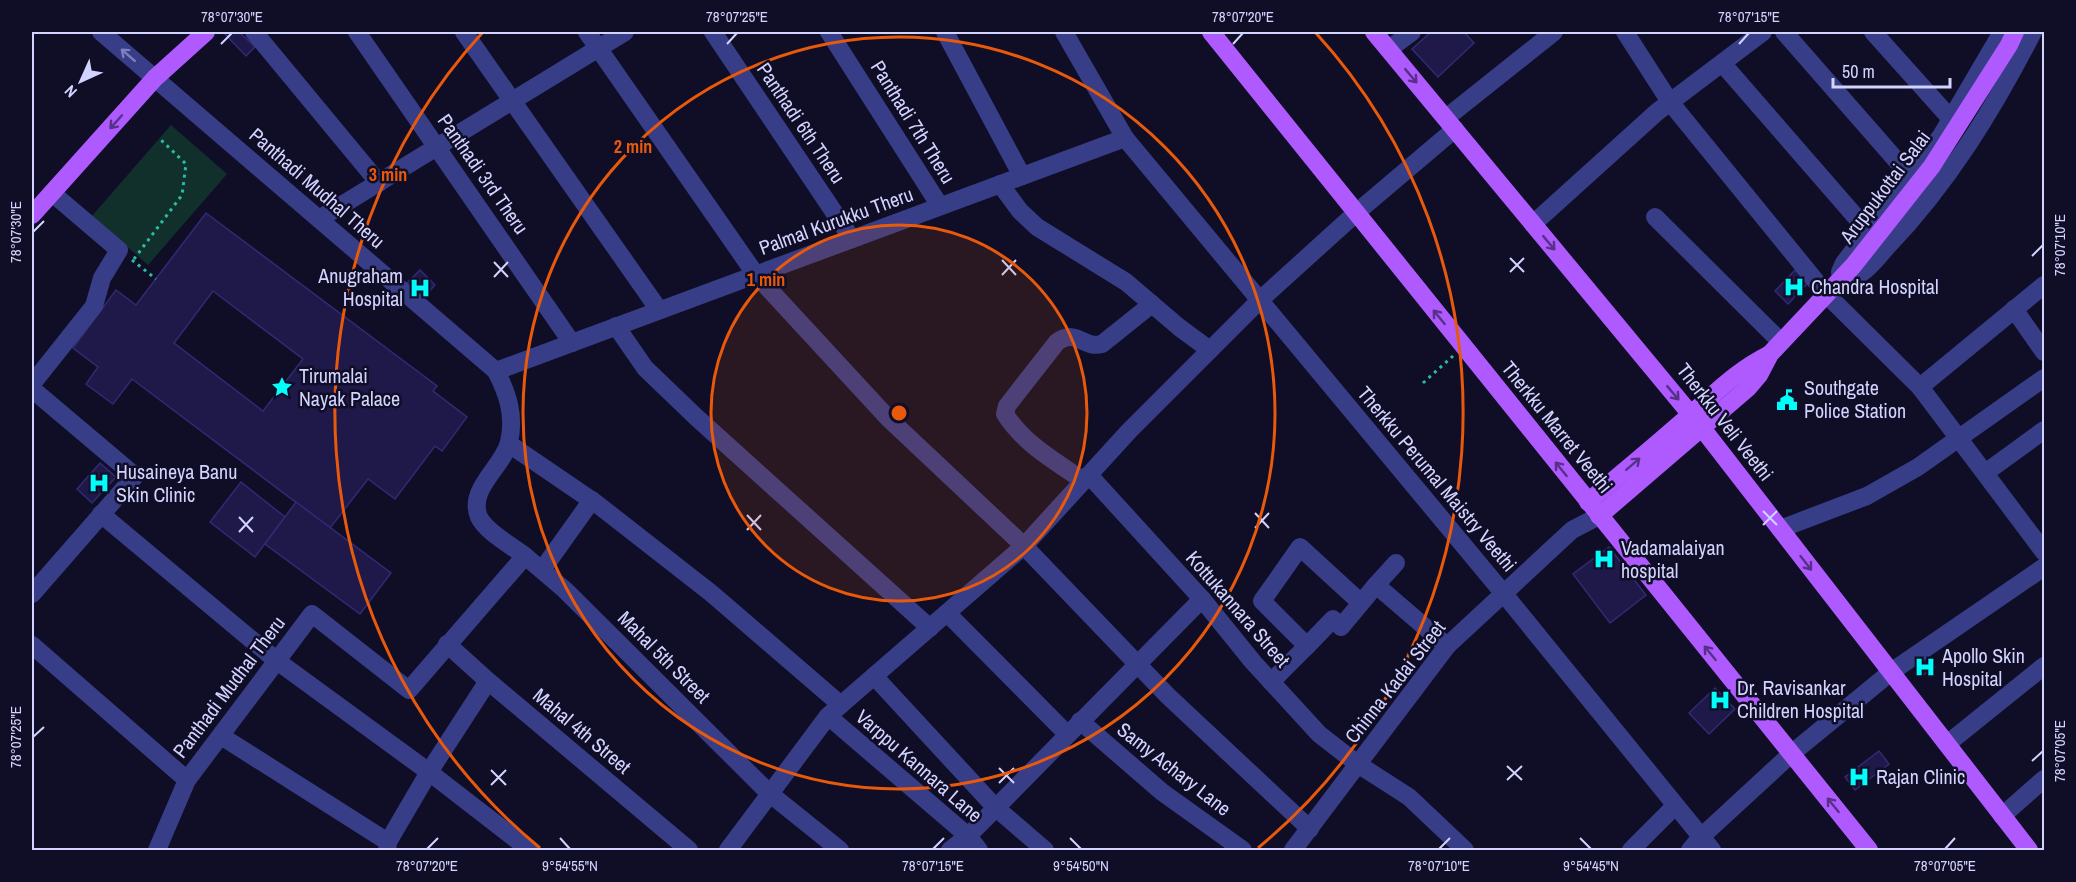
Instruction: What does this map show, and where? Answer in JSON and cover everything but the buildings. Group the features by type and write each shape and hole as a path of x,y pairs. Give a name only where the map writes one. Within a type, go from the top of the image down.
{"main road":[{"path":"32,215 155,78 206,32"},
{"name":"Therkku Marret Veethi","path":"1211,32 1869,850"},
{"name":"Therkku Veli Veethi","path":"1374,32 1696,421 2029,850"},
{"name":"Aruppukottai Salai","path":"1594,509 1696,421 1731,377 1776,348 1841,280 1932,166 2010,45 2003,33"}],"street":[{"name":"Panthadi Mudhal Theru","path":"101,32 496,371 507,393 512,415 509,444 478,495 476,506 479,518 525,556 447,644 410,690 312,614 187,780 156,850"},
{"path":"254,32 379,183"},
{"name":"Panthadi 3rd Theru","path":"357,32 572,343"},
{"path":"464,32 659,310"},
{"path":"587,32 756,274 888,418 1024,546 1168,696 1310,830"},
{"path":"319,219 625,32"},
{"name":"Panthadi 6th Theru","path":"713,32 852,239"},
{"name":"Panthadi 7th Theru","path":"829,32 940,206"},
{"path":"945,32 1022,176"},
{"name":"Therkku Perumal Maistry Veethi","path":"1064,32 1125,138 1504,594 1675,806 1701,846"},
{"path":"1389,50 1412,32"},
{"path":"728,850 834,710 1024,546 1129,431 1260,300 1554,32"},
{"path":"1625,32 1670,102 1827,295 1920,387 2044,552"},
{"path":"1533,224 1670,102 1763,32"},
{"path":"1784,32 1911,177"},
{"path":"1873,32 1951,119"},
{"path":"2003,33 1951,119 1911,177 1844,263 1840,272 1841,280 1849,280 1863,273 1912,221 1957,164 2033,32"},
{"path":"1722,63 1868,231"},
{"name":"Palmal Kurukku Theru","path":"496,371 1125,138"},
{"path":"1000,184 1020,211 1036,227 1126,282 1210,350"},
{"path":"32,384 94,306 102,278 126,255 52,193"},
{"path":"1654,217 1776,348"},
{"path":"1920,387 2044,285"},
{"name":"Kottukannara Street","path":"1152,304 1102,344 1094,346 1071,336 1065,336 1057,342 1007,406 1005,414 1026,441 1087,478 1202,599 1271,682 1319,734 1359,765 1409,797 1465,850"},
{"path":"2014,309 2044,352"},
{"path":"616,326 645,368 670,393 930,628"},
{"path":"1780,529 1867,496 1918,467 2044,378"},
{"path":"32,389 135,476 32,594"},
{"path":"1985,473 2044,430"},
{"name":"Varppu Kannara Lane","path":"509,444 592,500 711,593 968,836 979,850"},
{"path":"542,570 592,500"},
{"name":"Chinna Kadai Street","path":"1293,850 1447,646 1594,509"},
{"path":"100,514 277,661 429,772 530,850"},
{"path":"1307,646 1262,601 1300,547 1361,603"},
{"name":"Mahal 5th Street","path":"525,556 565,590 769,793 840,850"},
{"path":"1271,682 1333,619 1341,627 1396,563"},
{"path":"1701,846 1791,753 1891,672 2044,567"},
{"path":"1376,585 1447,646"},
{"path":"950,850 968,836 1202,599"},
{"name":"Samy Achary Lane","path":"947,613 1073,728 1243,850"},
{"name":"Mahal 4th Street","path":"447,644 689,850"},
{"path":"32,645 187,780"},
{"path":"1947,744 2044,666"},
{"path":"874,676 995,807 1045,850"},
{"path":"220,736 387,846 429,772 488,681"},
{"path":"2002,816 2044,779"},
{"path":"1631,850 1675,806"}],"path":[{"path":"156,279 126,255 182,195 186,164 159,138"},
{"path":"1423,383 1463,346"}],"green space":[{"path":"171,125 227,174 148,265 92,216"}],"place":[{"name":"Chandra Hospital","path":"1794,287"},
{"name":"Anugraham Hospital","path":"420,288"},
{"name":"Tirumalai Nayak Palace","path":"282,387"},
{"name":"Southgate Police Station","path":"1787,400"},
{"name":"Husaineya Banu Skin Clinic","path":"99,483"},
{"name":"Vadamalaiyan hospital","path":"1604,559"},
{"name":"Apollo Skin Hospital","path":"1925,667"},
{"name":"Dr. Ravisankar Children Hospital","path":"1720,700"},
{"name":"Rajan Clinic","path":"1859,777"}]}
